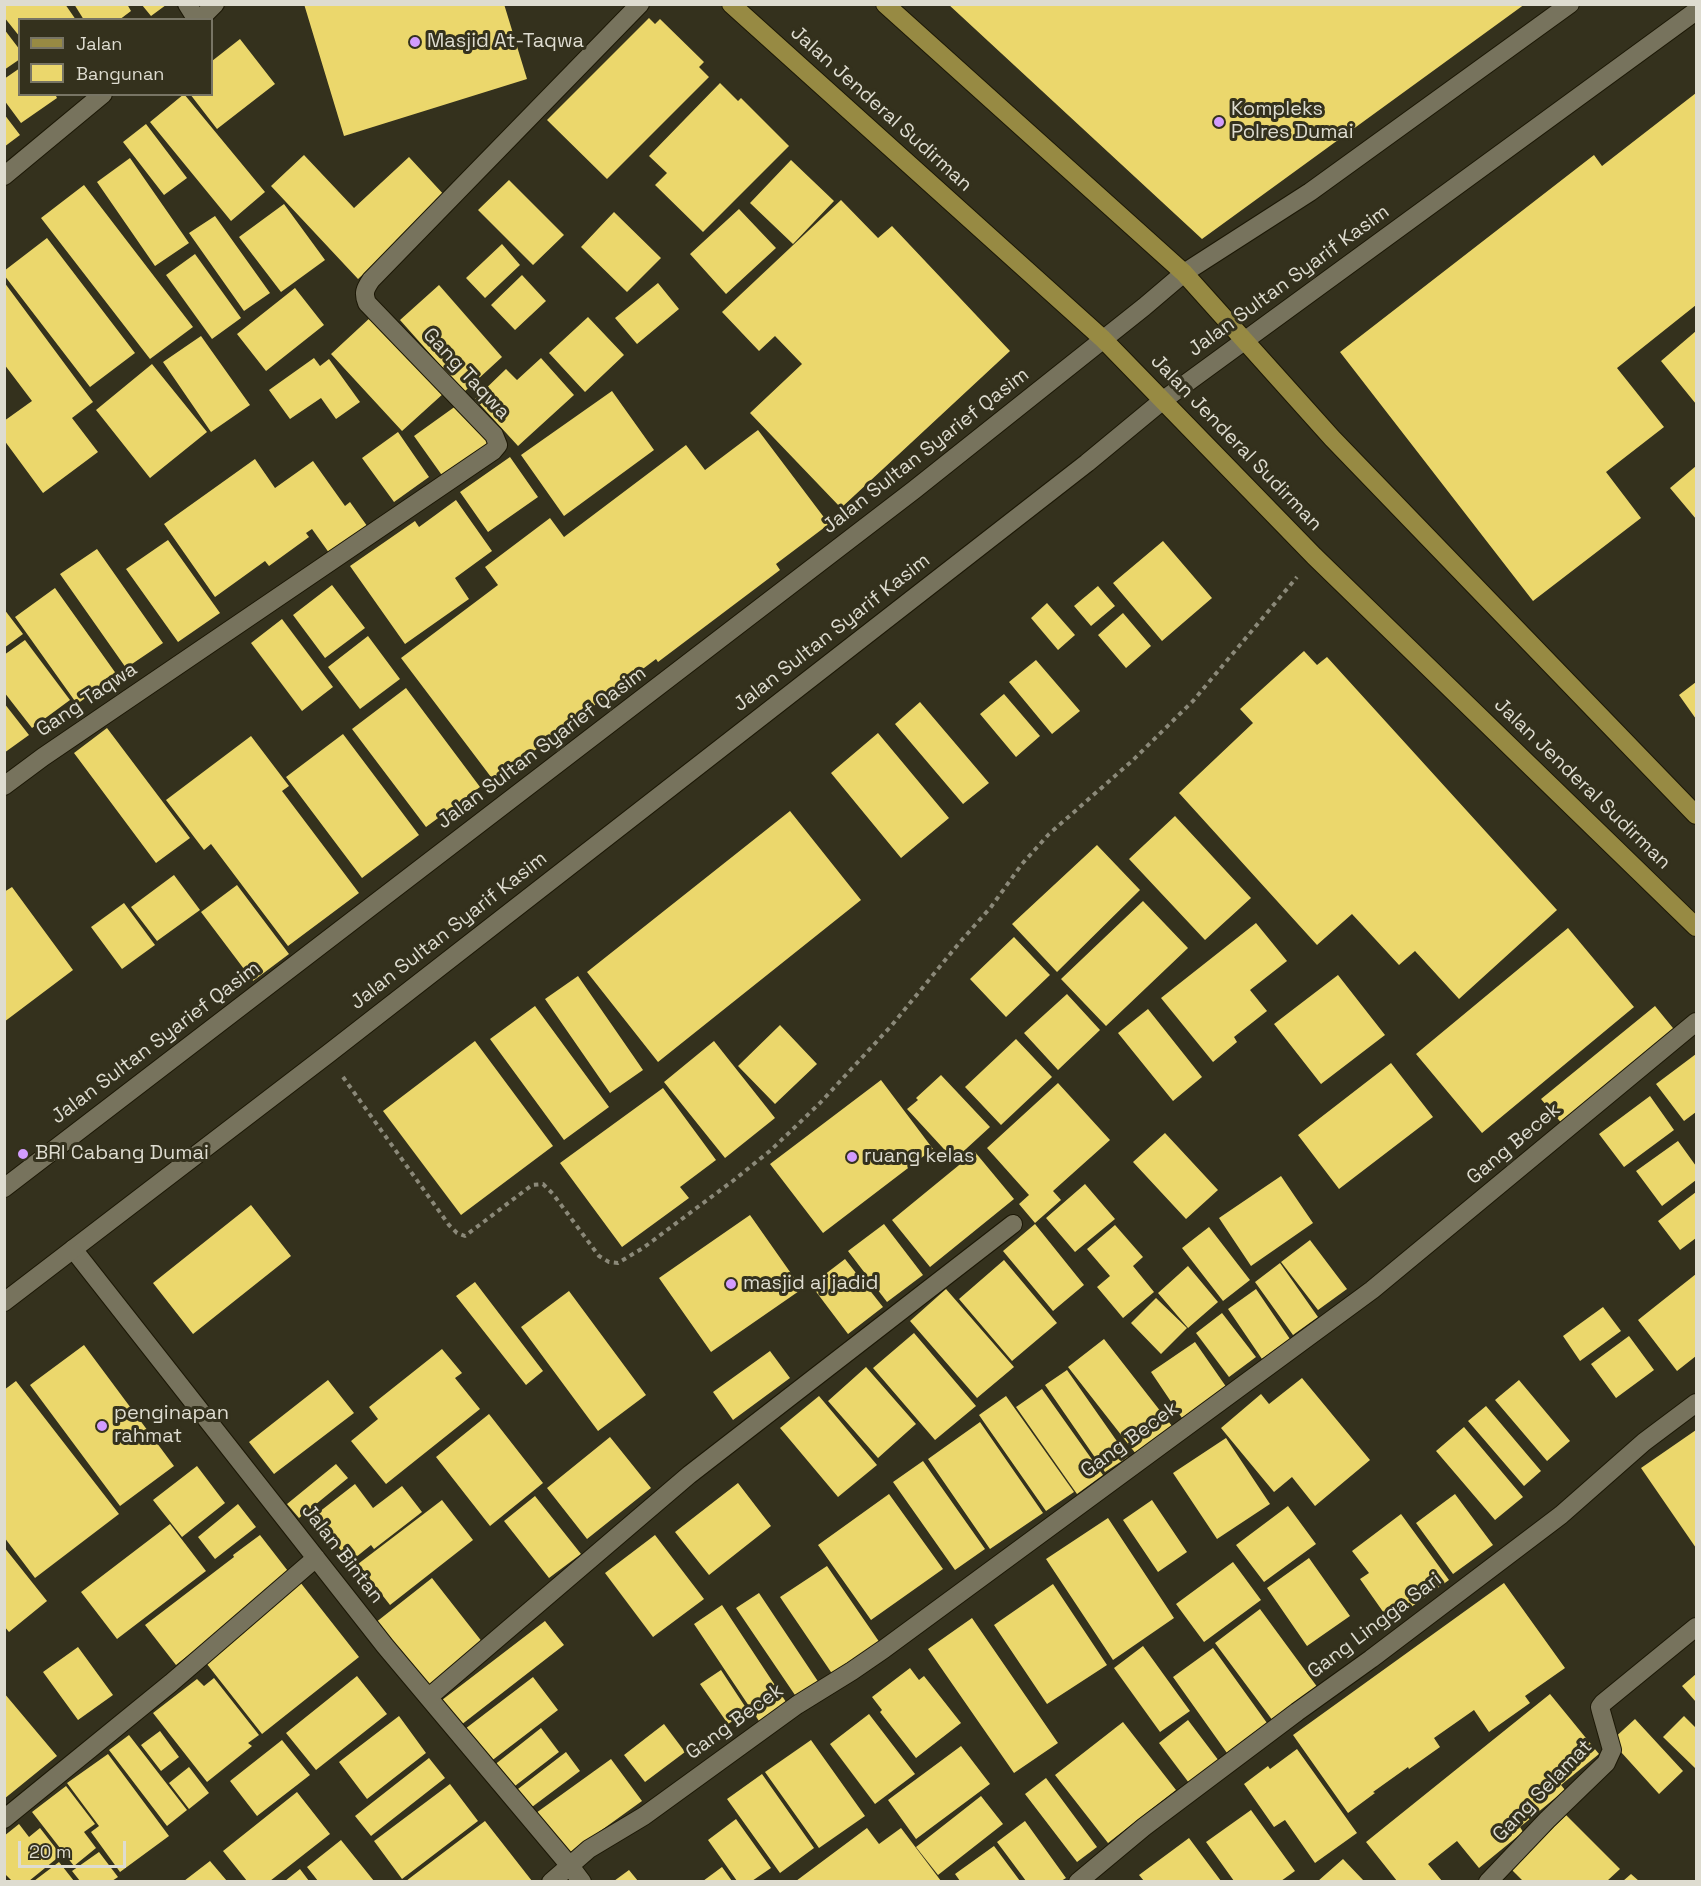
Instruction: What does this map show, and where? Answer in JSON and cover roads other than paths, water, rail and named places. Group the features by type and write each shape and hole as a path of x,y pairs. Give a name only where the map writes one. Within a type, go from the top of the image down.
{"main road":[{"name":"Jalan Jenderal Sudirman","path":"731,4 1103,339 1314,556 1696,927"},
{"path":"885,4 1184,273 1332,438 1696,815"}],"street":[{"path":"187,4 197,18"},
{"path":"200,18 215,4"},
{"name":"Gang Taqwa","path":"4,786 43,757 493,451 498,445 494,435 367,303 364,295 365,288 639,4"},
{"path":"1103,339 1184,273 1310,192 1570,4"},
{"name":"Jalan Sultan Syarif Kasim","path":"4,1302 328,1054 1087,463 1162,401 1696,10"},
{"path":"4,176 101,96"},
{"name":"Jalan Sultan Syarief Qasim","path":"4,1188 914,490 1103,339"},
{"name":"Gang Becek","path":"551,1881 589,1850 644,1816 797,1705 884,1648 1372,1290 1696,1022"},
{"path":"429,1697 689,1474 1013,1224"},
{"name":"Jalan Bintan","path":"73,1249 385,1646 582,1881"},
{"name":"Gang Lingga Sari","path":"1078,1881 1144,1827 1371,1659 1560,1515 1644,1442 1696,1403"},
{"path":"4,1819 171,1683 316,1558"},
{"name":"Gang Selamat","path":"1495,1880 1503,1864 1606,1763 1611,1755 1612,1750 1600,1707 1696,1627"}],"place":[{"name":"Masjid At-Taqwa","path":"415,42"},
{"name":"Kompleks Polres Dumai","path":"1219,122"},
{"name":"BRI Cabang Dumai","path":"23,1154"},
{"name":"ruang kelas","path":"852,1157"},
{"name":"masjid aj jadid","path":"731,1284"},
{"name":"penginapan rahmat","path":"102,1426"}]}
